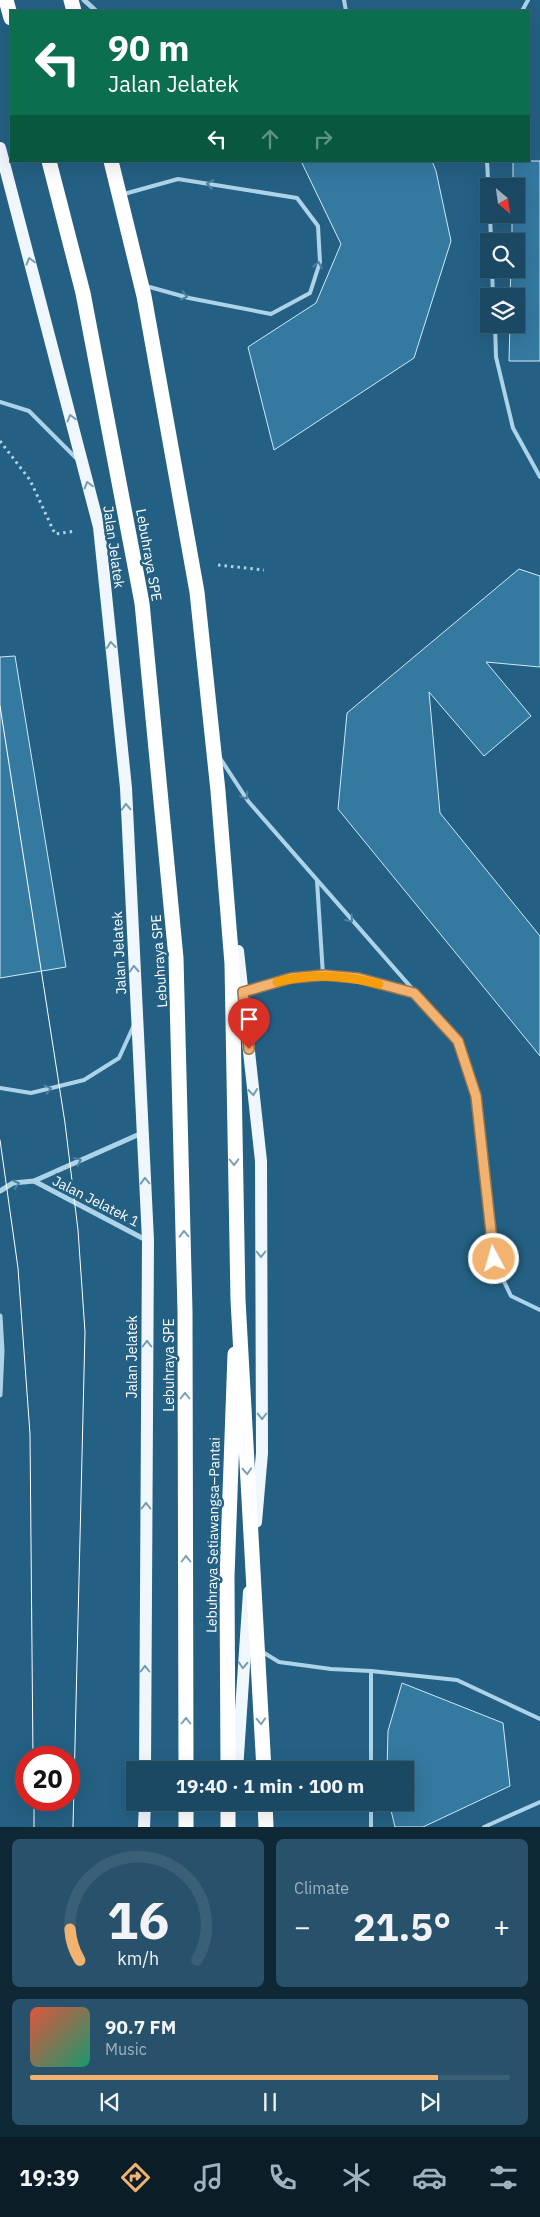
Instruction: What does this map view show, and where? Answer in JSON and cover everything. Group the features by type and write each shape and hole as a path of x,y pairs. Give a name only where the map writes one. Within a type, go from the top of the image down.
{"highway":[{"path":"6,0 10,14"},
{"name":"Lebuhraya SPE","path":"49,162 83,293 142,603 176,958 185,1311 186,1761"},
{"path":"113,162 144,296 198,602 218,790 232,964 238,1300 264,1761"},
{"name":"Lebuhraya Setiawangsa–Pantai","path":"228,1761 227,1576 238,1300"},
{"path":"186,1811 186,1827"},
{"path":"228,1811 228,1827"},
{"path":"265,1811 266,1827"}],"main road":[{"name":"Jalan Jelatek","path":"0,148 99,527 126,788 148,1240 145,1761"},
{"path":"113,162 122,194 187,562 193,624 218,755 228,866 261,1162 262,1453 244,1641 237,1761"},
{"path":"144,1827 145,1811"},
{"path":"233,1827 234,1811"}],"street":[{"path":"84,0 95,10"},
{"name":"Jalan Jelatek 1","path":"0,1191 13,1183 34,1181 144,1133"},
{"name":"Jalan Jelatek 1","path":"34,1181 148,1240"},
{"path":"0,1316 0,1395"}],"lane":[{"path":"487,162 488,178"},
{"path":"122,194 178,179 279,195 297,198 318,226 320,262 310,293 271,314 189,298 137,283"},
{"path":"495,333 496,357 513,428 540,478"},
{"path":"0,402 29,411 83,465"},
{"path":"218,755 248,801 414,993 458,1041 476,1096 494,1259 511,1296 540,1310"},
{"path":"317,881 324,975"},
{"path":"243,992 291,978 324,975 358,978 414,993"},
{"path":"0,1088 31,1093 84,1080 119,1058 137,1018"},
{"path":"244,1641 279,1662 331,1669 457,1680 540,1719"},
{"path":"370,1671 371,1761"},
{"path":"484,1827 540,1802"},
{"path":"371,1811 371,1827"}],"path":[{"path":"0,441 30,480 55,534"},
{"path":"187,562 264,570"}],"building":[{"path":"540,161 540,361 509,361 510,333 525,333 525,288 510,288 511,278 525,278 525,233 512,233 512,223 525,223 525,178 513,178 513,162"},
{"path":"301,162 432,162 451,241 414,358 274,450 248,347 316,303 341,244"},
{"path":"519,569 540,576 540,667 486,662 531,716 484,756 429,692 440,813 540,936 540,1056 338,809 347,713"},
{"path":"15,656 66,967 0,978 0,657"},
{"path":"402,1683 503,1723 510,1786 423,1827 395,1827 391,1811 414,1811 414,1761 387,1761 388,1731"}],"tram line":[{"path":"0,706 65,1123 78,1230 85,1332 73,1827"},
{"path":"0,1140 18,1268 30,1434 33,1746"},
{"path":"34,1811 34,1827"}],"slow traffic":[{"path":"277,982 291,978 324,975 358,978 379,984"}],"route":[{"path":"249,1049 243,992 291,978 324,975 358,978 414,993 458,1041 476,1096 494,1259"}]}
